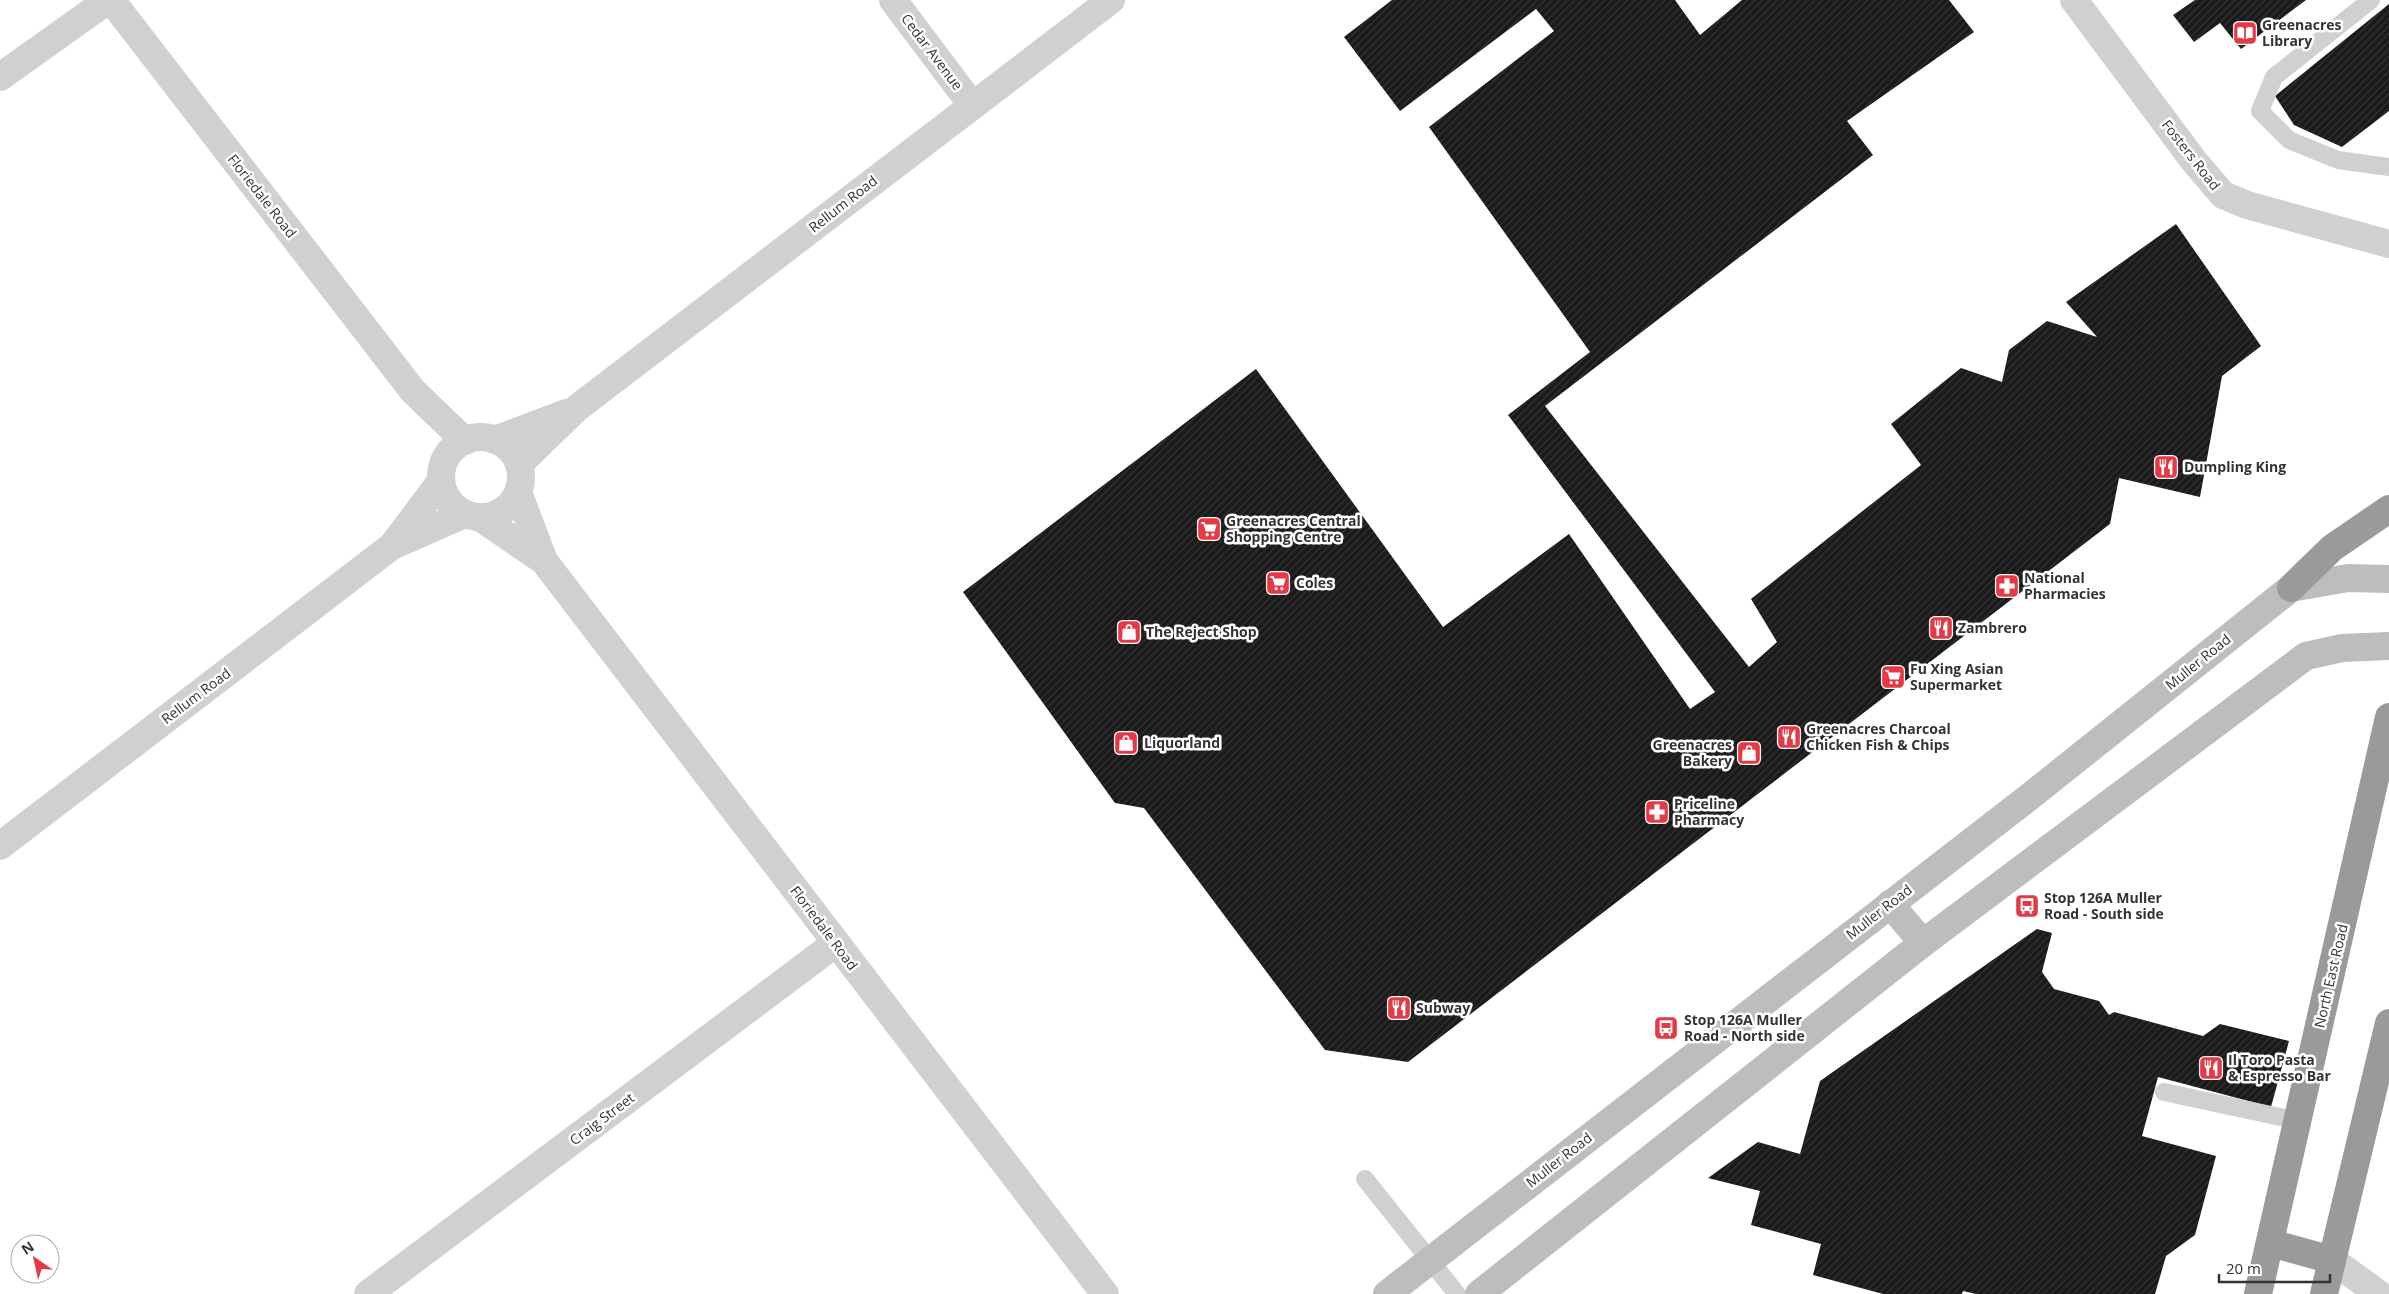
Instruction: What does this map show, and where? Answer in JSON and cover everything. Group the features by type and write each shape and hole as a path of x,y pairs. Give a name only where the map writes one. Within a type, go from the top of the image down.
{"highway":[{"path":"2291,588 2332,548 2389,509"},
{"name":"North East Road","path":"2258,1294 2299,1121 2389,717"},
{"path":"2324,1294 2389,1023"},
{"path":"2271,1243 2332,1260"}],"main road":[{"name":"Muller Road","path":"1387,1294 2033,794 2291,588 2348,578 2389,579"},
{"path":"1479,1294 1923,943 2306,656 2342,648 2389,646"},
{"path":"1890,904 1923,943"}],"street":[{"path":"0,77 109,0"},
{"name":"Floriedale Road","path":"109,0 413,391 465,441"},
{"name":"Cedar Avenue","path":"893,0 972,105"},
{"name":"Rellum Road","path":"519,464 577,408 1111,0"},
{"name":"Fosters Road","path":"2074,0 2194,161 2223,195 2247,205 2389,244"},
{"name":"Floriedale Road","path":"413,391 443,471"},
{"name":"Rellum Road","path":"495,440 577,408"},
{"path":"480,437 495,440 510,449 519,464 522,478 518,492 510,506 497,514 473,516 449,500 443,471 454,448 465,441 480,437"},
{"name":"Rellum Road","path":"392,546 443,471"},
{"name":"Floriedale Road","path":"518,492 544,561 1105,1294"},
{"name":"Floriedale Road","path":"473,516 544,561"},
{"name":"Rellum Road","path":"0,846 392,546 473,516"},
{"name":"Craig Street","path":"368,1294 836,943"},
{"path":"2332,1260 2379,1294"}],"lane":[{"path":"2371,0 2274,77 2260,111 2289,140 2338,160 2389,167"},
{"path":"2164,1092 2299,1121"},
{"path":"1365,1179 1457,1294"}],"building":[{"name":"Greenacres Central Shopping Centre","path":"1392,0 1675,0 1700,35 1742,0 1949,0 1974,32 1847,121 1873,155 1545,406 1749,667 1777,642 1751,599 1921,465 1891,424 1961,368 2002,382 2009,350 2047,321 2097,337 2066,302 2176,224 2261,346 2222,376 2200,497 2119,478 2110,524 1408,1062 1325,1050 1144,808 1115,803 963,592 1256,369 1443,627 1569,534 1690,709 1715,692 1508,415 1590,352 1429,127 1554,31 1536,9 1400,111 1344,37"},
{"name":"Greenacres Library","path":"2195,0 2306,0 2241,49 2220,23 2194,42 2173,15"},
{"path":"2389,4 2389,111 2342,147 2294,125 2275,96"},
{"path":"2037,929 2052,933 2042,972 2054,989 2099,1001 2109,1015 2114,1012 2203,1036 2220,1024 2289,1041 2271,1107 2158,1077 2142,1136 2216,1156 2195,1235 2166,1256 2155,1294 1976,1294 1963,1291 1962,1294 1883,1294 1813,1275 1821,1244 1751,1225 1760,1191 1708,1178 1758,1142 1800,1154 1820,1081"}],"place":[{"name":"Greenacres Library","path":"2245,33"},
{"name":"Dumpling King","path":"2166,467"},
{"name":"Greenacres Central Shopping Centre","path":"1209,529"},
{"name":"Coles","path":"1278,583"},
{"name":"National Pharmacies","path":"2007,586"},
{"name":"Zambrero","path":"1941,628"},
{"name":"The Reject Shop","path":"1129,632"},
{"name":"Fu Xing Asian Supermarket","path":"1893,677"},
{"name":"Greenacres Charcoal Chicken Fish & Chips","path":"1789,737"},
{"name":"Liquorland","path":"1126,743"},
{"name":"Greenacres Bakery","path":"1749,753"},
{"name":"Priceline Pharmacy","path":"1657,812"},
{"name":"Stop 126A Muller Road - South side","path":"2027,906"},
{"name":"Subway","path":"1399,1008"},
{"name":"Stop 126A Muller Road - North side","path":"1666,1028"},
{"name":"Il Toro Pasta & Espresso Bar","path":"2211,1068"}]}
